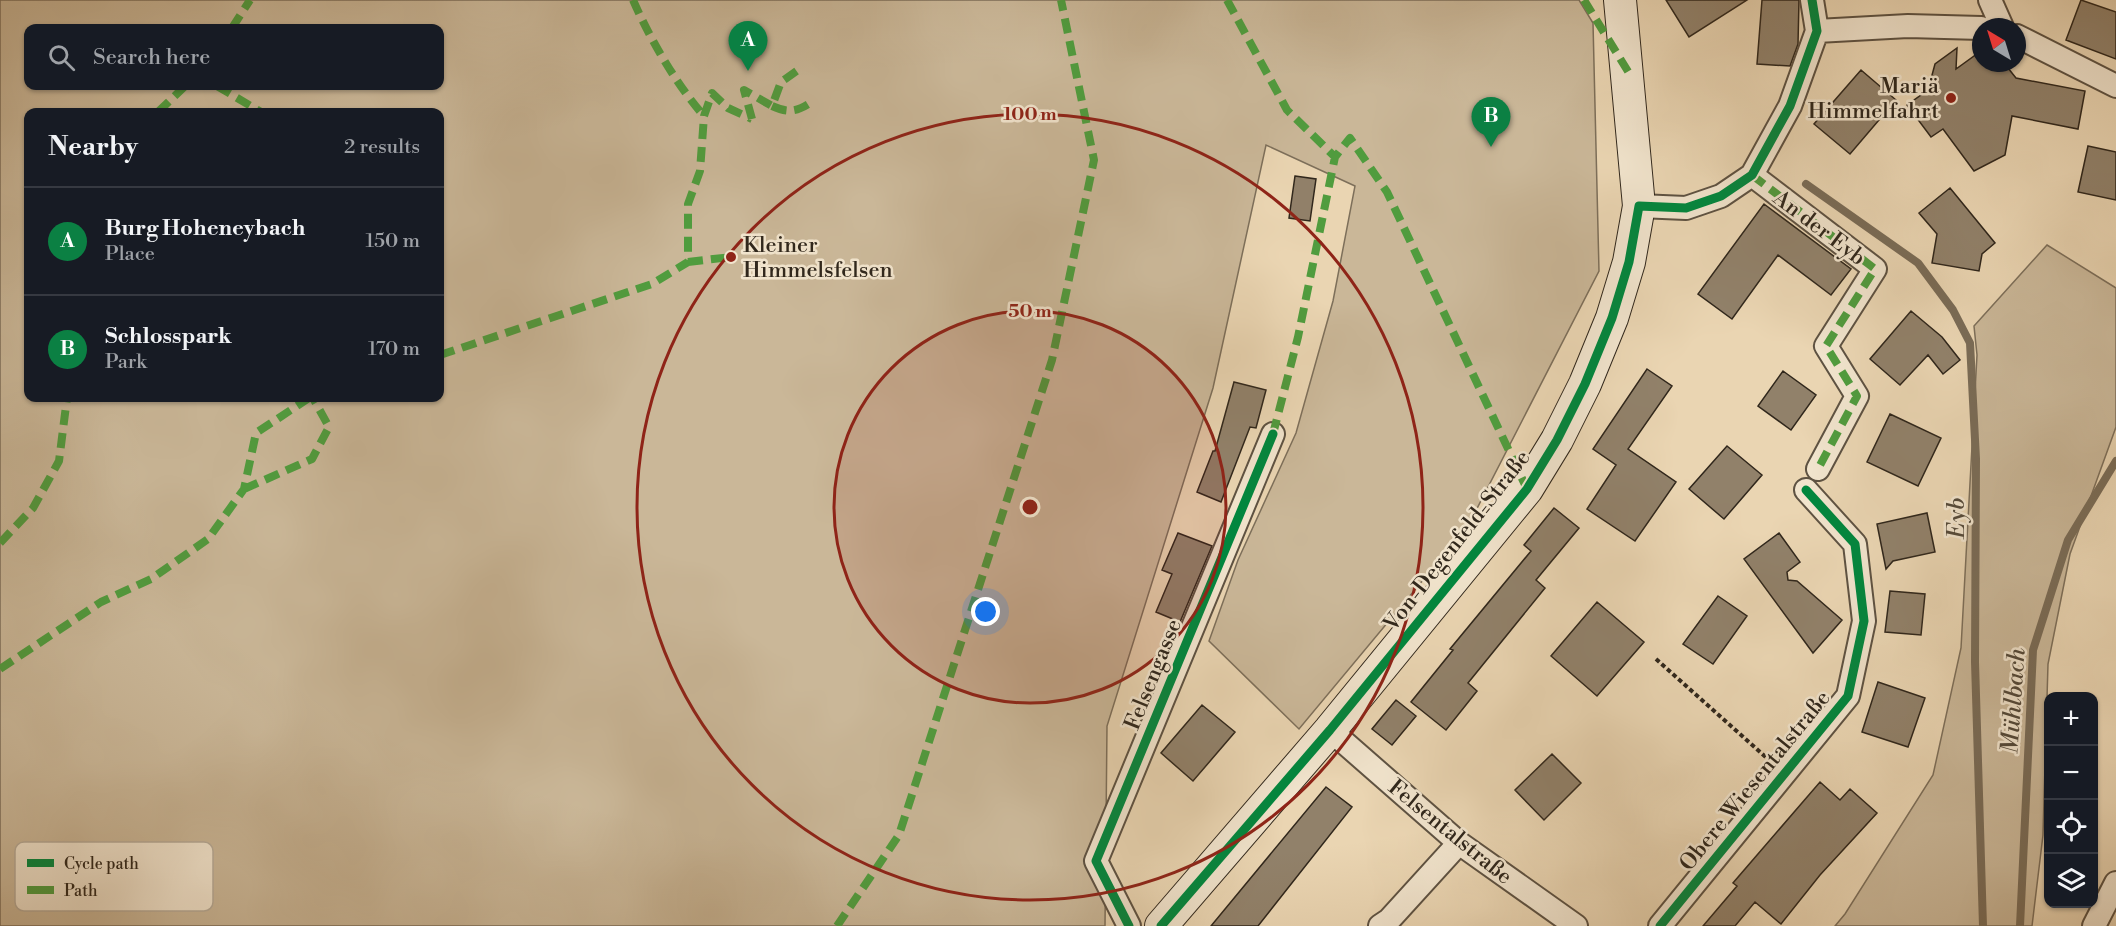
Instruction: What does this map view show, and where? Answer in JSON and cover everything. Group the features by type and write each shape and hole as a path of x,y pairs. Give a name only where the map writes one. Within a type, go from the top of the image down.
{"main road":[{"name":"Von-Degenfeld-Straße","path":"1161,926 1330,730 1527,489 1557,440 1586,384 1612,318 1629,262 1639,206 1620,0"}],"street":[{"path":"1639,206 1686,208 1721,196 1752,175 1790,106 1817,31 1812,0"},
{"path":"1990,0 1998,18"},
{"path":"1817,31 1908,26 1972,28"},
{"path":"2026,40 2115,84"},
{"name":"An der Eyb","path":"1752,175 1875,268 1826,346 1857,396 1818,469"},
{"name":"Felsengasse","path":"1129,926 1096,861 1273,434"},
{"name":"Obere Wiesentalstraße","path":"1660,926 1848,696 1864,621 1856,544 1806,490"},
{"name":"Felsentalstraße","path":"1330,730 1459,843 1576,926"},
{"path":"1380,926 1389,920 1459,843"},
{"path":"2094,926 2116,883"}],"path":[{"path":"1656,659 1784,774"}],"shaded area":[{"path":"0,0 1579,0 1593,23 1599,271 1468,526 1299,729 1209,641 1238,560 1296,433 1333,301 1355,186 1266,145 1213,388 1107,726 1105,926 0,926"},
{"path":"2047,245 2116,288 2116,427 2070,554 2048,664 2047,692 2044,692 2043,835 2032,926 1835,926 1845,914 1933,775 1961,648 1977,355 1974,326"}],"building":[{"path":"1666,0 1747,0 1689,37"},
{"path":"1762,0 1799,0 1798,44 1790,66 1757,64"},
{"path":"2081,0 2116,12 2116,59 2066,40"},
{"path":"1957,48 1956,69 1972,57 1972,72 2011,72 2016,78 2085,91 2078,129 2012,116 2005,155 1974,171 1943,129 1931,137 1907,105 1928,90 1935,64"},
{"path":"1861,70 1896,100 1850,154 1814,124"},
{"path":"2088,146 2116,152 2116,200 2078,192"},
{"path":"1295,176 1316,179 1310,221 1289,218"},
{"path":"1950,188 1995,243 1982,254 1979,271 1932,263 1937,234 1919,213"},
{"path":"1764,204 1851,269 1831,295 1778,255 1732,319 1698,294"},
{"path":"1911,311 1942,337 1960,360 1943,374 1928,355 1900,385 1870,359"},
{"path":"1647,369 1672,386 1628,449 1676,482 1635,541 1587,509 1616,465 1593,449"},
{"path":"1783,371 1816,395 1791,430 1758,406"},
{"path":"1234,382 1266,390 1256,428 1250,427 1221,502 1197,492 1213,451 1215,451"},
{"path":"1890,414 1941,438 1918,486 1867,462"},
{"path":"1727,446 1762,475 1724,519 1689,489"},
{"path":"1554,508 1579,528 1536,580 1545,588 1468,683 1477,691 1446,730 1411,702 1453,650 1450,649 1531,551 1524,545"},
{"path":"1927,513 1935,552 1893,561 1886,569 1877,524"},
{"path":"1178,533 1212,546 1180,622 1156,612 1172,574 1162,570"},
{"path":"1779,533 1800,562 1787,572 1788,580 1797,581 1842,620 1813,653 1744,559"},
{"path":"1890,591 1925,594 1921,635 1885,632"},
{"path":"1718,596 1747,616 1713,664 1683,644"},
{"path":"1597,602 1644,642 1597,696 1551,656"},
{"path":"1878,682 1925,698 1908,747 1862,732"},
{"path":"1396,700 1416,716 1392,745 1372,729"},
{"path":"1202,705 1235,732 1193,781 1161,753"},
{"path":"1552,754 1581,783 1544,820 1515,790"},
{"path":"1820,782 1840,800 1850,789 1877,813 1820,875 1781,924 1755,902 1735,926 1703,926 1737,886 1733,883"},
{"path":"1326,787 1352,807 1258,926 1211,926"}],"waterway":[{"name":"Eyb","path":"1806,184 1918,263 1953,310 1970,343 1976,459 1975,662 1983,926"},
{"name":"Mühlbach","path":"2020,926 2033,650 2068,540 2116,461"}],"marked path":[{"path":"235,24 250,0"},
{"path":"633,0 664,61 704,116"},
{"path":"837,926 899,835 1052,360 1094,160 1061,0"},
{"path":"1227,0 1287,110 1335,157 1350,138 1387,192 1527,489"},
{"path":"1584,0 1629,73"},
{"path":"752,119 744,90 772,106 781,82 798,70"},
{"path":"162,108 181,90"},
{"path":"224,90 254,108"},
{"path":"444,354 652,284 688,262 688,204 700,171 704,116 712,93 728,108 752,119"},
{"path":"772,106 792,110 810,103"},
{"path":"1273,434 1298,337 1335,157"},
{"path":"1752,175 1875,269 1826,346 1857,396 1818,469"},
{"path":"688,262 731,257"},
{"path":"0,543 33,508 59,461 66,402"},
{"path":"0,669 101,602 151,579 208,539 244,489 256,433 303,402"},
{"path":"244,489 312,459 329,427 315,402"}],"cycle path":[{"path":"1161,926 1330,730 1527,489 1557,440 1585,384 1612,318 1629,262 1639,206 1686,208 1721,196 1752,175 1790,106 1817,31 1812,0"},
{"path":"1129,926 1096,861 1273,434"},
{"path":"1660,926 1848,696 1864,621 1855,544 1806,490"}],"place":[{"name":"Burg Hoheneybach","path":"748,71"},
{"name":"Mariä Himmelfahrt","path":"1951,98"},
{"name":"Schlosspark","path":"1491,147"},
{"name":"Kleiner Himmelsfelsen","path":"731,257"}]}
